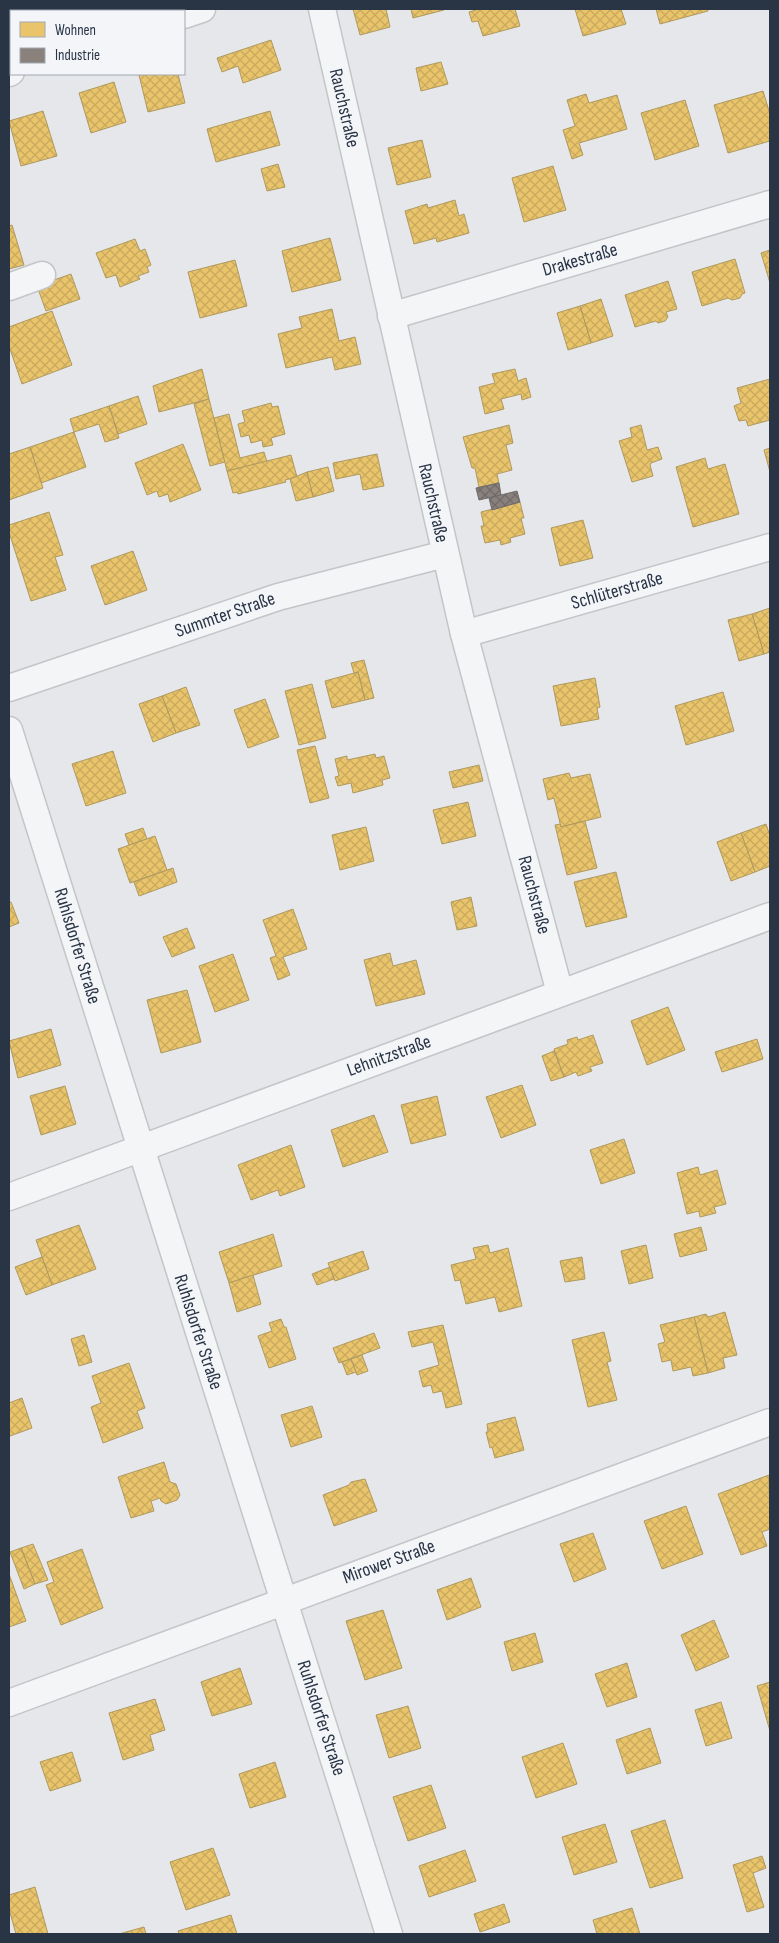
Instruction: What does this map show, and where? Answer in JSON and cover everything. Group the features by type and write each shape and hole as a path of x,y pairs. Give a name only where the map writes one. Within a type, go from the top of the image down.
{"street":[{"path":"185,15 202,9"},
{"name":"Rauchstraße","path":"322,9 464,634 560,993"},
{"name":"Drakestraße","path":"391,316 770,204"},
{"path":"9,287 42,275"},
{"name":"Schlüterstraße","path":"464,634 770,547"},
{"name":"Summter Straße","path":"9,688 278,597 445,554"},
{"name":"Ruhlsdorfer Straße","path":"9,730 389,1934"},
{"name":"Lehnitzstraße","path":"9,1197 770,916"},
{"name":"Mirower Straße","path":"9,1703 770,1422"}],"building: Wohnen":[{"path":"353,9 386,9 390,27 360,35"},
{"path":"411,9 443,9 444,10 413,18"},
{"path":"475,9 515,9 520,26 483,36 478,21 472,22 469,12"},
{"path":"575,9 621,9 626,24 583,36"},
{"path":"656,9 707,9 708,11 660,24"},
{"path":"271,40 281,70 243,83 238,66 222,72 217,58"},
{"path":"441,62 448,84 421,91 416,68"},
{"path":"139,75 178,75 185,103 148,112"},
{"path":"114,82 126,122 91,133 79,93"},
{"path":"763,91 770,114 770,141 728,153 714,105"},
{"path":"586,94 589,103 617,95 627,129 579,143 583,155 572,159 563,130 575,126 567,100"},
{"path":"685,100 699,146 655,160 641,113"},
{"path":"43,111 57,156 21,166 9,121"},
{"path":"270,111 280,145 216,162 207,129"},
{"path":"422,140 431,177 397,185 388,148"},
{"path":"278,164 285,187 267,191 261,169"},
{"path":"553,166 566,210 524,222 512,178"},
{"path":"455,200 459,216 464,214 469,233 437,242 436,238 414,244 405,211 427,204 428,208"},
{"path":"12,225 24,265 9,269 9,226"},
{"path":"330,238 341,280 292,292 282,251"},
{"path":"135,239 140,251 145,249 151,265 147,267 149,272 138,276 140,279 120,287 116,275 106,278 96,253"},
{"path":"770,250 770,283 761,253"},
{"path":"735,259 745,293 740,298 732,300 728,298 702,306 692,272"},
{"path":"235,260 247,306 200,318 188,272"},
{"path":"71,274 80,299 46,311 37,286"},
{"path":"668,281 677,309 666,312 668,317 665,321 658,323 656,321 635,327 625,295"},
{"path":"601,299 613,336 591,343 580,306"},
{"path":"580,306 591,343 568,350 557,313"},
{"path":"332,309 339,341 355,337 361,364 335,370 332,357 286,368 278,334 302,328 299,317"},
{"path":"52,311 72,365 22,384 9,346 9,327"},
{"path":"202,369 209,399 159,412 153,386"},
{"path":"515,369 518,381 526,378 531,397 522,400 521,394 501,399 504,409 485,414 479,387 495,383 492,374"},
{"path":"770,379 770,420 748,426 746,420 739,421 734,406 741,403 737,388"},
{"path":"138,396 147,424 118,434 109,406"},
{"path":"209,399 225,462 210,466 194,404"},
{"path":"271,403 272,407 278,406 285,434 271,438 273,445 263,447 262,440 251,443 249,435 241,437 238,424 245,422 242,411"},
{"path":"109,406 119,438 105,442 99,424 74,432 70,419"},
{"path":"229,414 240,458 264,452 267,462 227,471 214,418"},
{"path":"509,425 513,443 506,445 512,470 497,474 499,483 479,487 475,468 472,468 463,437"},
{"path":"641,425 647,450 658,447 662,459 651,463 653,476 632,482 619,441 632,437 630,428"},
{"path":"74,432 86,467 41,483 30,447"},
{"path":"183,444 201,490 170,502 168,494 159,497 157,491 147,495 135,463"},
{"path":"30,447 43,488 9,500 9,454"},
{"path":"770,448 770,472 764,450"},
{"path":"377,454 384,486 363,490 360,474 336,479 333,463"},
{"path":"291,455 297,477 285,480 286,482 238,494 237,492 233,493 227,471"},
{"path":"705,458 708,469 725,464 739,514 693,527 676,467"},
{"path":"328,467 334,491 313,497 307,472"},
{"path":"307,472 313,497 296,501 290,479"},
{"path":"520,502 525,534 510,538 511,542 501,545 500,540 485,543 481,526 484,526 481,512"},
{"path":"49,512 63,555 55,557 66,590 31,601 9,532 9,525"},
{"path":"583,520 593,558 560,566 551,528"},
{"path":"133,551 147,590 105,605 91,566"},
{"path":"770,608 770,652 764,654 752,614"},
{"path":"752,614 764,654 739,661 728,620"},
{"path":"364,660 374,698 365,700 358,672 354,673 351,663"},
{"path":"358,672 365,700 332,708 325,681"},
{"path":"595,678 600,707 597,708 599,719 561,726 553,686"},
{"path":"312,684 326,738 299,745 285,691"},
{"path":"186,687 200,725 176,733 162,696"},
{"path":"723,692 734,731 686,745 675,706"},
{"path":"162,696 176,733 153,742 139,704"},
{"path":"265,699 279,737 248,748 234,710"},
{"path":"315,746 329,798 310,803 297,750"},
{"path":"113,751 126,793 86,806 72,764"},
{"path":"375,754 376,758 384,756 390,778 382,780 383,785 353,793 351,783 338,786 335,777 339,776 335,759 347,756 347,760"},
{"path":"479,765 483,781 453,788 449,772"},
{"path":"569,773 571,778 590,774 601,817 561,827 554,798 548,800 543,779"},
{"path":"468,802 476,836 442,844 433,810"},
{"path":"585,821 597,868 567,875 555,825 560,824 561,827"},
{"path":"766,824 770,836 770,866 755,872 741,833"},
{"path":"366,827 374,861 340,870 332,835"},
{"path":"143,828 147,839 129,845 125,834"},
{"path":"741,833 755,872 731,881 717,842"},
{"path":"155,836 167,870 130,883 118,849"},
{"path":"173,868 177,882 139,896 134,882"},
{"path":"616,872 627,917 586,927 574,882"},
{"path":"471,897 477,926 457,930 451,902"},
{"path":"11,902 19,923 9,927 9,903"},
{"path":"293,909 307,949 283,957 290,975 278,980 270,958 276,956 263,920"},
{"path":"187,928 195,948 172,957 163,937"},
{"path":"390,953 393,966 416,960 425,994 376,1006 364,960"},
{"path":"233,954 249,1000 215,1012 199,966"},
{"path":"187,990 201,1042 161,1053 147,1000"},
{"path":"668,1007 685,1050 647,1065 631,1021"},
{"path":"51,1029 61,1065 18,1078 9,1041"},
{"path":"593,1035 603,1063 590,1067 592,1071 578,1076 576,1072 564,1077 554,1049 568,1044 567,1040 577,1037 578,1040"},
{"path":"757,1039 763,1059 722,1072 715,1052"},
{"path":"554,1051 564,1077 551,1081 542,1056"},
{"path":"522,1085 536,1125 501,1138 486,1097"},
{"path":"65,1086 76,1124 41,1135 30,1096"},
{"path":"437,1096 446,1135 411,1144 401,1105"},
{"path":"374,1115 388,1152 343,1167 331,1130"},
{"path":"624,1139 635,1173 601,1184 590,1150"},
{"path":"291,1145 305,1187 280,1196 278,1190 251,1200 238,1165"},
{"path":"698,1167 700,1175 717,1170 726,1204 714,1207 716,1213 700,1217 699,1211 687,1214 677,1173"},
{"path":"79,1225 96,1269 52,1285 36,1240"},
{"path":"701,1227 707,1250 680,1257 674,1234"},
{"path":"273,1234 282,1266 229,1283 219,1252"},
{"path":"488,1245 490,1253 508,1248 522,1306 499,1312 495,1297 466,1304 460,1280 455,1281 451,1265 476,1259 473,1248"},
{"path":"646,1245 653,1278 629,1284 621,1251"},
{"path":"363,1251 369,1269 335,1281 328,1263"},
{"path":"42,1257 52,1285 26,1295 15,1267"},
{"path":"582,1257 585,1279 565,1282 560,1261"},
{"path":"330,1267 334,1279 317,1285 312,1274"},
{"path":"253,1275 261,1304 237,1312 229,1283"},
{"path":"725,1312 737,1355 723,1358 725,1368 708,1373 694,1317 706,1314 708,1317"},
{"path":"694,1317 708,1373 693,1376 691,1367 673,1371 671,1360 662,1362 658,1344 665,1342 660,1325"},
{"path":"281,1319 284,1327 286,1327 296,1359 269,1368 258,1336 272,1331 269,1323"},
{"path":"443,1325 462,1404 446,1408 442,1391 433,1393 431,1385 423,1387 419,1371 439,1365 433,1342 412,1347 408,1332"},
{"path":"604,1332 611,1361 607,1362 617,1400 588,1407 572,1340"},
{"path":"374,1333 380,1348 339,1363 333,1348"},
{"path":"84,1335 92,1362 79,1366 71,1339"},
{"path":"362,1355 368,1371 357,1375 351,1359"},
{"path":"351,1359 356,1372 347,1375 342,1362"},
{"path":"129,1363 145,1408 137,1411 143,1428 103,1443 91,1407 101,1403 92,1376"},
{"path":"22,1398 32,1428 10,1436 9,1403"},
{"path":"312,1406 322,1437 291,1447 281,1415"},
{"path":"515,1417 524,1450 495,1458 486,1432 488,1432 487,1424"},
{"path":"164,1462 170,1482 176,1484 180,1495 177,1500 166,1504 160,1498 151,1501 154,1511 131,1518 118,1477"},
{"path":"769,1475 770,1529 762,1532 767,1546 741,1555 718,1494"},
{"path":"365,1479 377,1511 334,1526 323,1495 349,1485 351,1482"},
{"path":"686,1506 703,1554 662,1569 644,1521"},
{"path":"593,1533 606,1569 574,1582 560,1544"},
{"path":"33,1544 48,1580 35,1584 21,1548"},
{"path":"21,1548 35,1584 24,1589 10,1552"},
{"path":"82,1549 103,1608 61,1625 46,1585 54,1582 47,1562"},
{"path":"9,1574 26,1621 9,1627"},
{"path":"471,1578 481,1607 447,1620 437,1590"},
{"path":"383,1610 402,1668 365,1680 346,1621"},
{"path":"714,1620 729,1657 696,1671 681,1635"},
{"path":"535,1633 543,1662 512,1671 504,1642"},
{"path":"627,1663 637,1697 607,1707 595,1674"},
{"path":"240,1668 252,1704 212,1716 201,1682"},
{"path":"770,1682 770,1731 757,1686"},
{"path":"155,1699 165,1730 150,1735 154,1750 123,1760 109,1713"},
{"path":"721,1702 732,1738 706,1746 695,1710"},
{"path":"408,1706 421,1748 389,1758 376,1715"},
{"path":"650,1728 661,1763 627,1774 616,1740"},
{"path":"563,1743 577,1784 536,1798 522,1757"},
{"path":"72,1752 81,1781 50,1791 40,1762"},
{"path":"275,1762 286,1797 250,1808 239,1774"},
{"path":"431,1785 446,1828 408,1841 393,1797"},
{"path":"665,1820 683,1878 650,1888 631,1831"},
{"path":"605,1824 617,1862 574,1875 562,1837"},
{"path":"213,1848 230,1895 186,1910 170,1862"},
{"path":"465,1850 476,1881 429,1897 419,1866"},
{"path":"762,1856 766,1868 753,1873 764,1907 747,1912 733,1865"},
{"path":"35,1887 48,1934 16,1934 9,1909 9,1895"},
{"path":"504,1904 510,1922 480,1932 474,1914"},
{"path":"632,1908 640,1934 597,1934 593,1920"},
{"path":"231,1915 237,1934 179,1934 178,1931"},
{"path":"144,1927 146,1934 119,1934"}],"building: Industrie":[{"path":"499,483 501,495 479,500 476,488"},
{"path":"517,491 520,502 492,510 489,498"}]}
